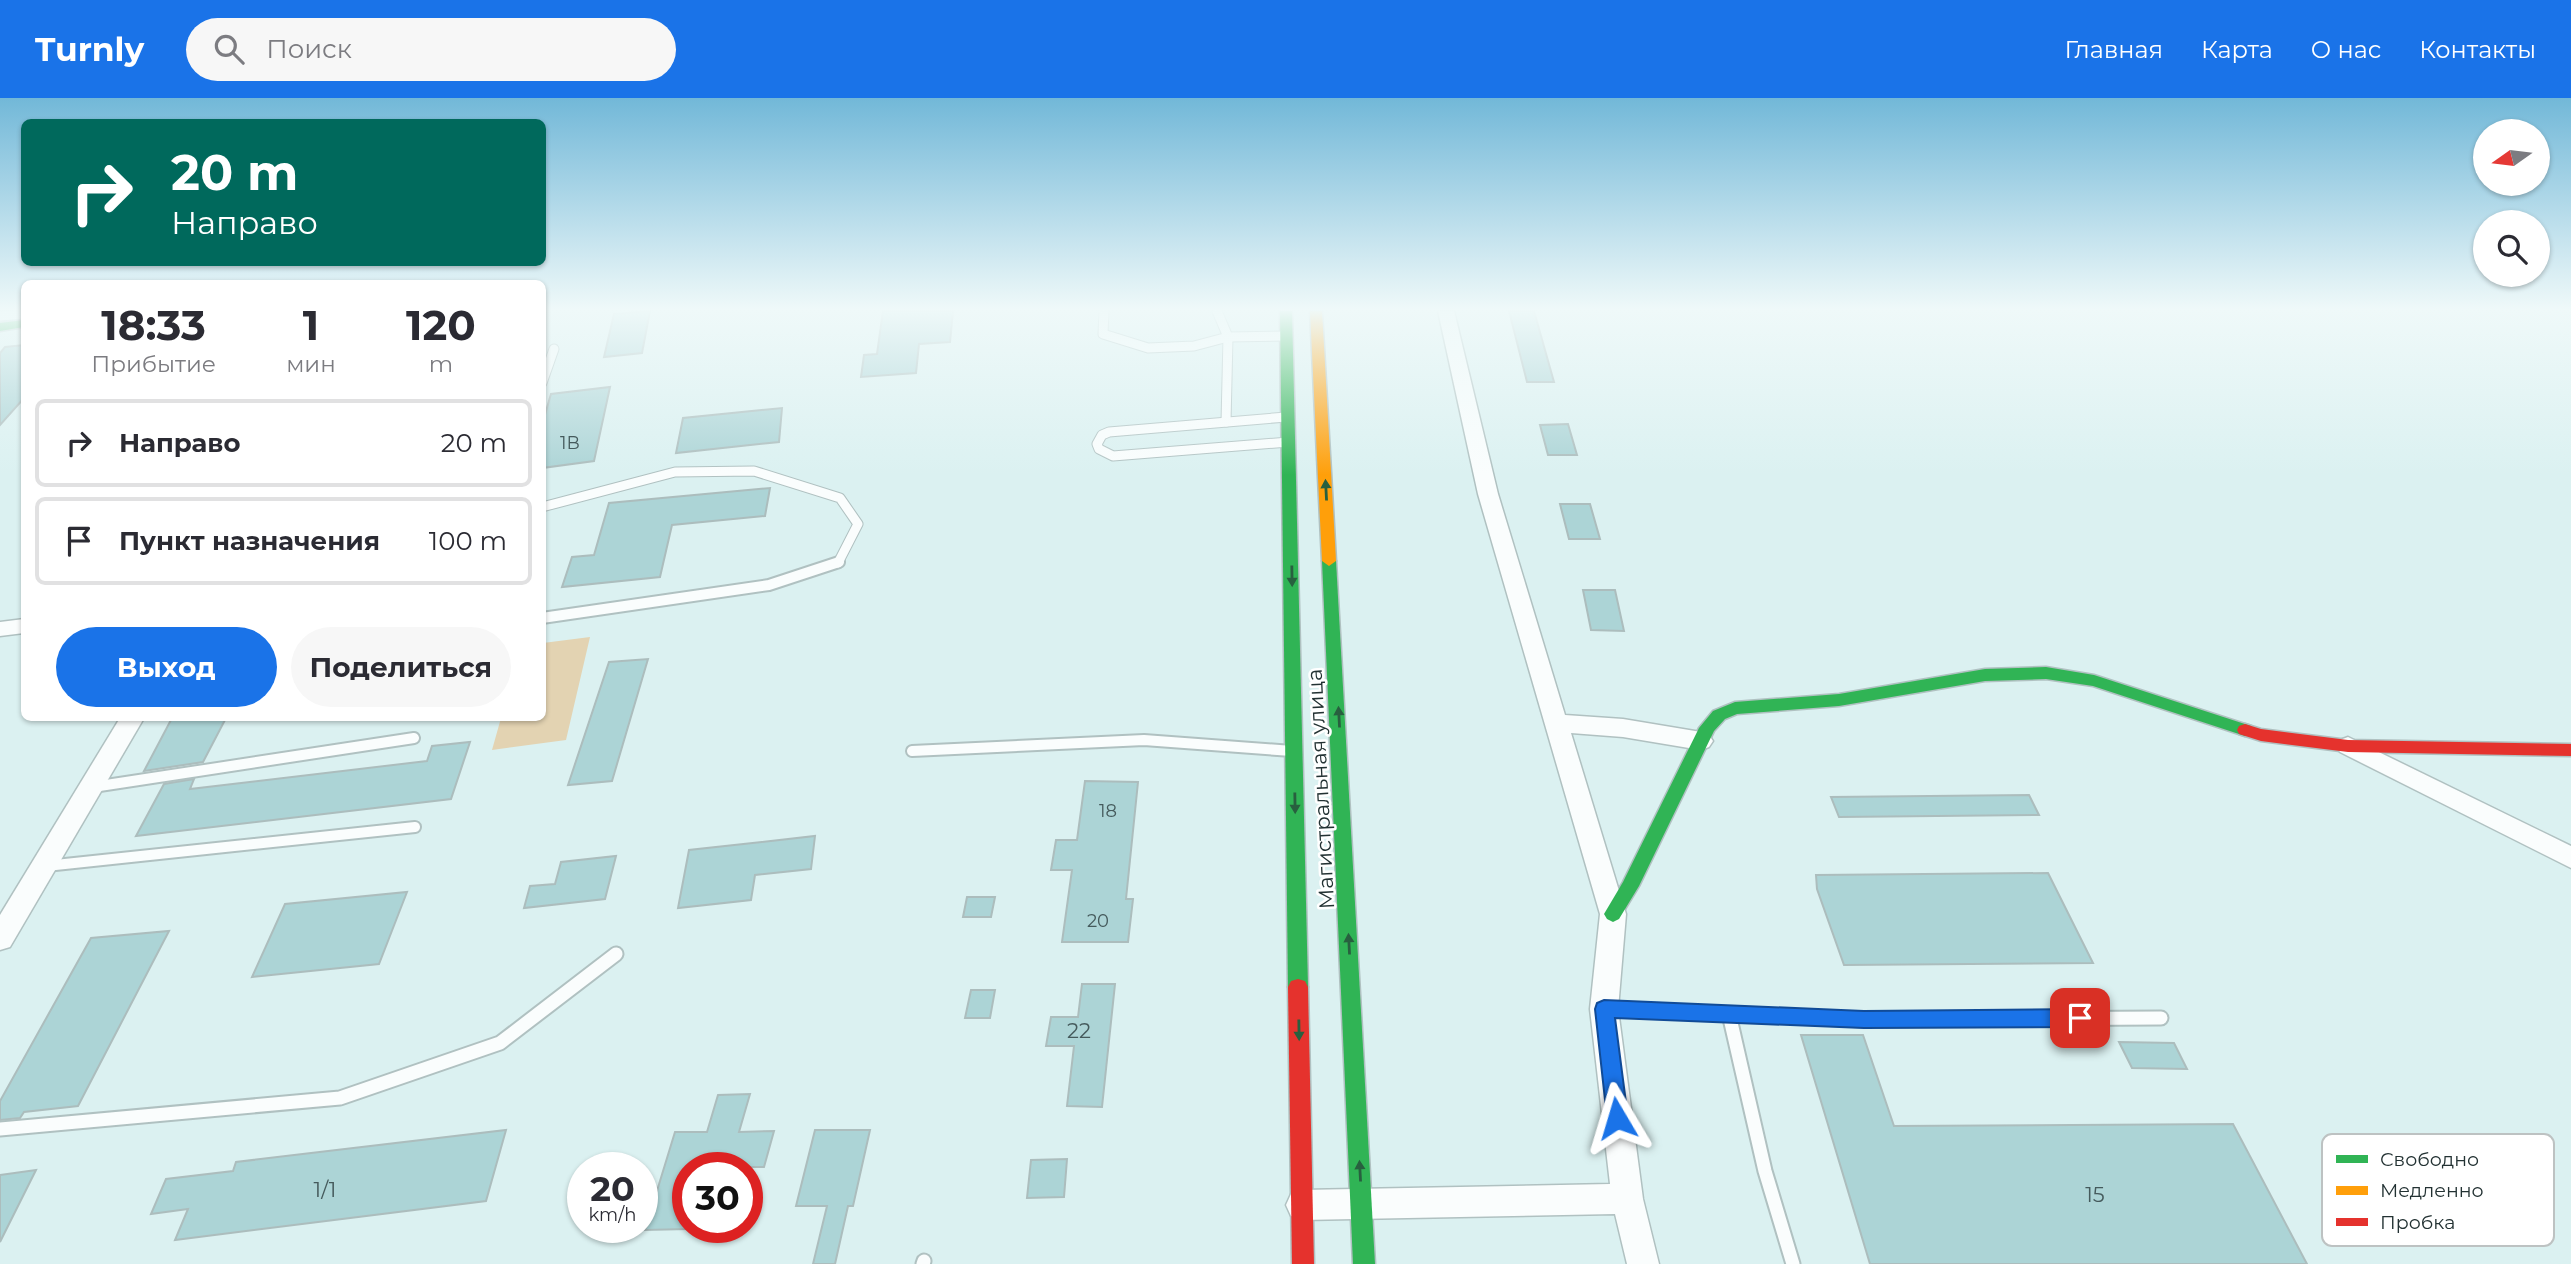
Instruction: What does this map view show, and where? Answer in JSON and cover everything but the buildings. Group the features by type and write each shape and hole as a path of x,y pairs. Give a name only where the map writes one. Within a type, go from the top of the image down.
{"main road":[{"name":"Магистральная улица","path":"1287,365 1303,1264"},
{"name":"Магистральная улица","path":"1320,365 1364,1264"},
{"path":"1613,914 1630,886 1701,741 1719,715 1735,708 1839,700 1985,675 2046,673 2094,681 2261,735 2348,746 2571,750"}],"street":[{"path":"1458,365 1488,494 1613,914 1604,1009 1627,1199 1643,1264"},
{"path":"0,629 21,626"},
{"path":"0,939 130,721"},
{"path":"1556,723 1623,728 1701,741"},
{"path":"2348,746 2571,858"},
{"path":"1302,1205 1627,1199"}],"lane":[{"path":"1226,422 1227,365"},
{"path":"1289,417 1110,432 1102,435 1097,444 1099,449 1113,456 1290,442"},
{"path":"546,505 675,472 754,471 840,498 858,524 838,564 769,585 546,617"},
{"path":"90,788 414,738"},
{"path":"912,751 1144,740 1295,751"},
{"path":"43,866 415,827"},
{"path":"0,1129 340,1098 500,1043 616,954"},
{"path":"1604,1009 1864,1020 2161,1017"},
{"path":"1729,1014 1758,1145 1793,1264"}],"shaded area":[{"path":"590,637 566,740 492,750 500,721 546,721 546,643"}],"traffic: fast":[{"path":"1287,365 1298,987"},
{"path":"1329,561 1364,1264"},
{"path":"1613,914 1630,886 1707,728 1719,715 1735,708 1839,700 1985,675 2046,673 2094,681 2245,730"}],"traffic: slow":[{"path":"1319,365 1329,561"}],"traffic: jam":[{"path":"2245,730 2261,735 2348,746 2571,750"},
{"path":"1298,987 1303,1264"}],"route":[{"path":"1617,1118 1604,1009 1864,1020 2080,1018"}]}
